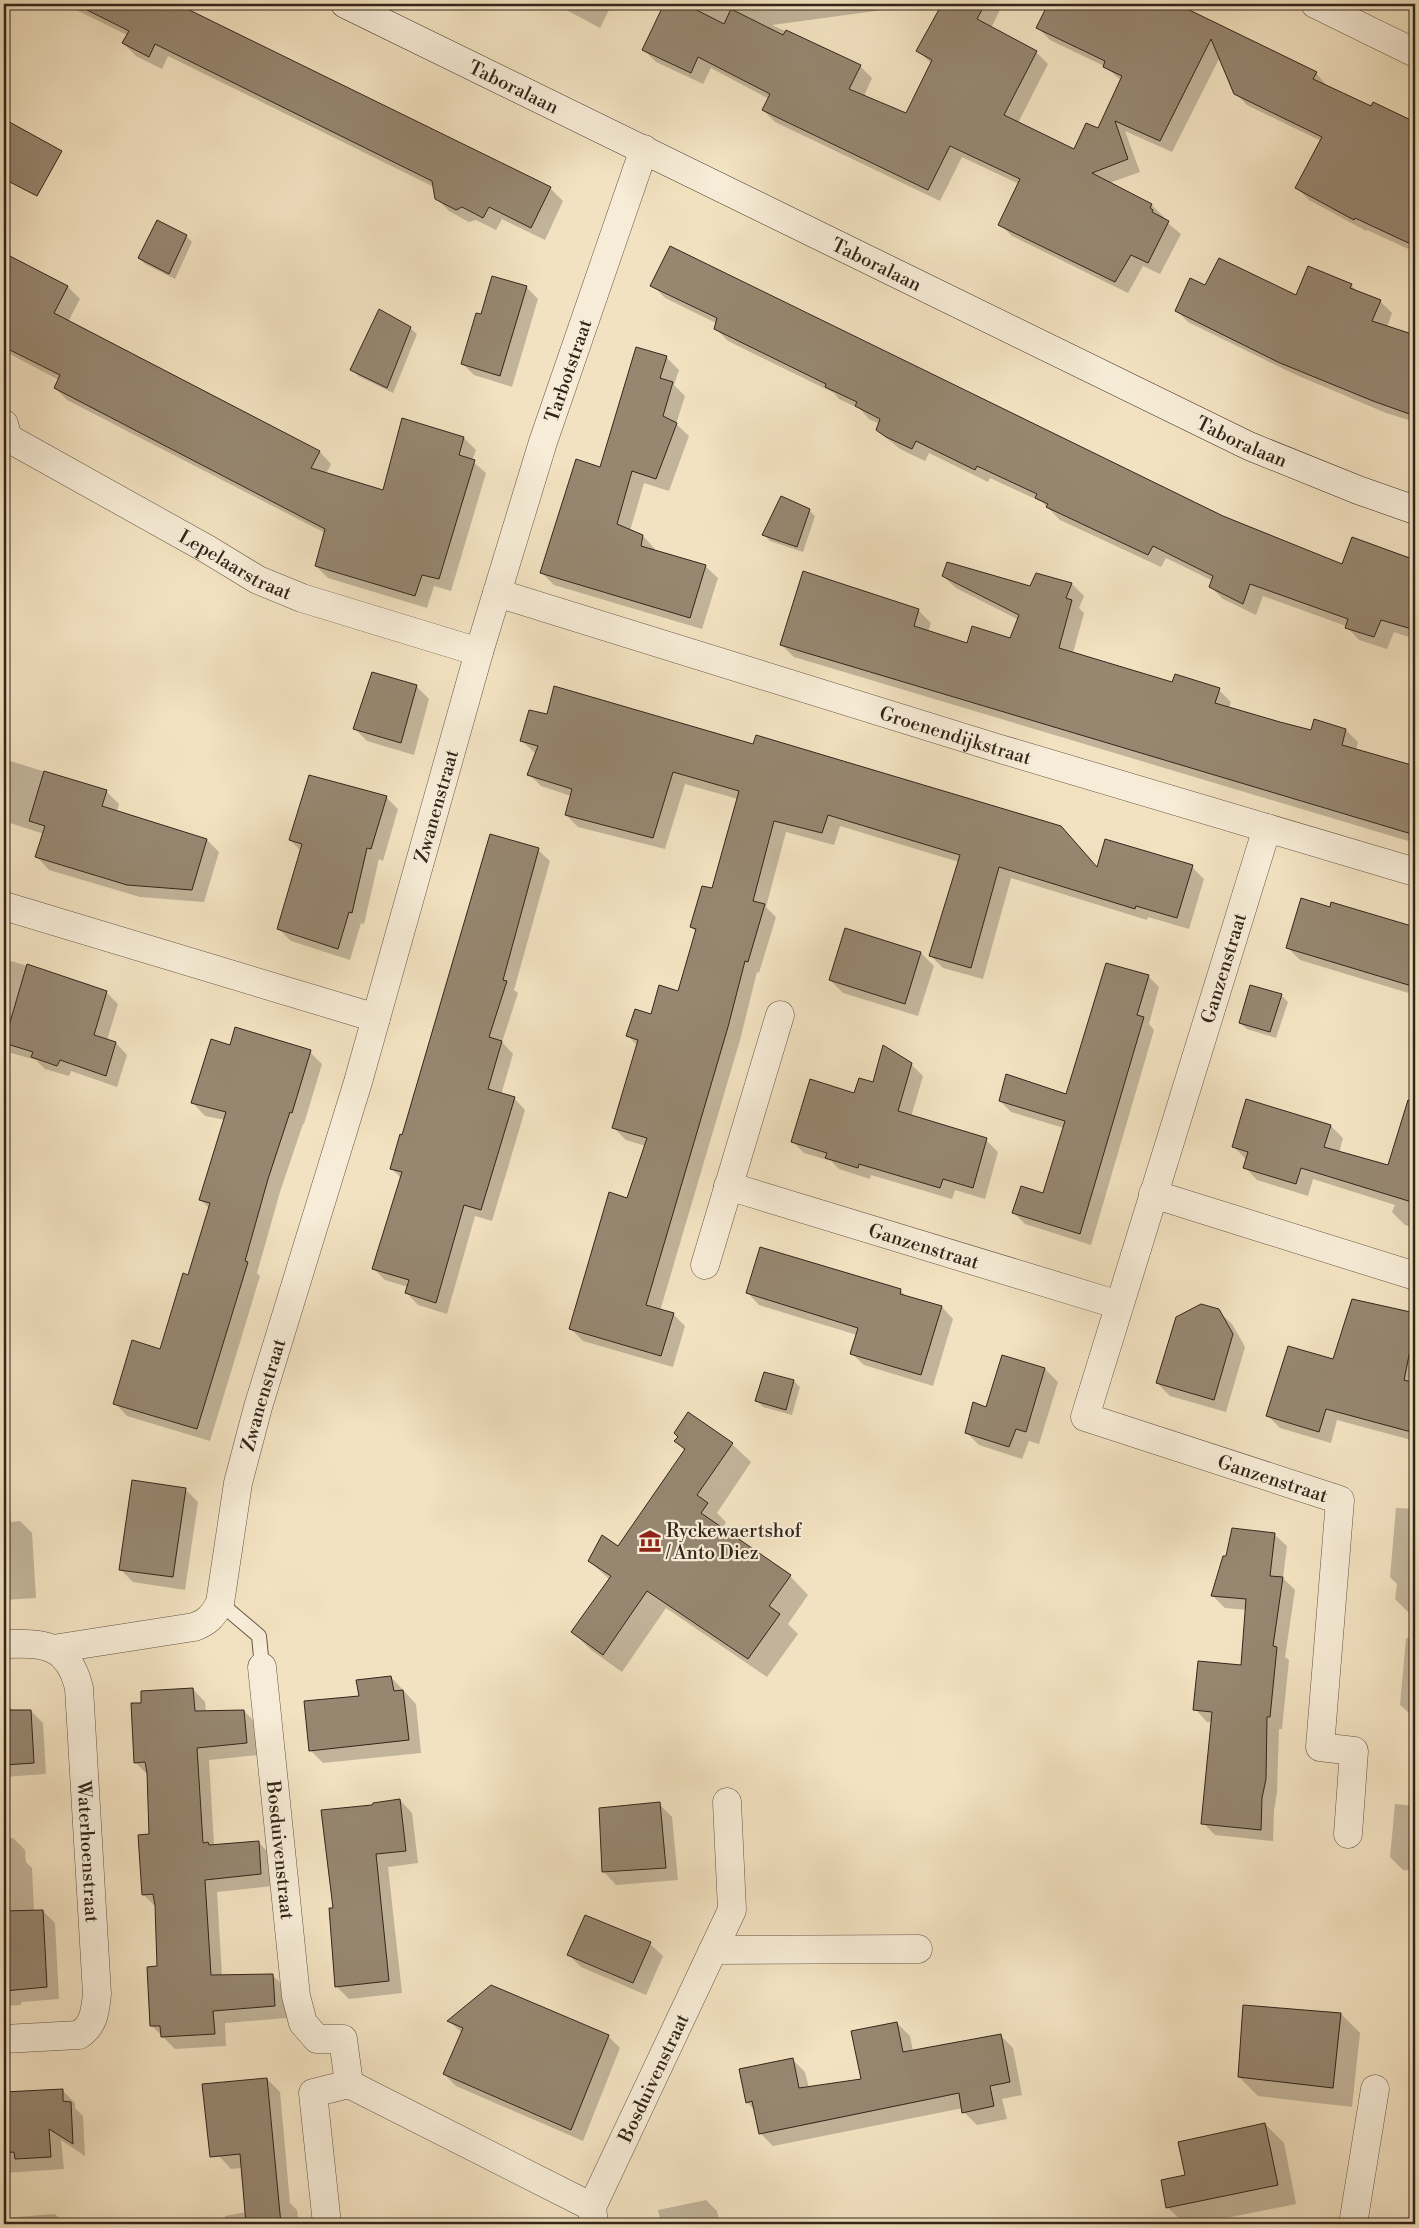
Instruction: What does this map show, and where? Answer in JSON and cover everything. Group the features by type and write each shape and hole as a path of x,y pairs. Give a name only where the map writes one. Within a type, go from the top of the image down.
{"street":[{"name":"Taboralaan","path":"345,4 1249,446 1358,490 1415,510"},
{"path":"1315,4 1415,53"},
{"name":"Tarbotstraat","path":"497,593 543,442 644,150"},
{"name":"Lepelaarstraat","path":"5,434 258,580 302,598 479,652"},
{"name":"Zwanenstraat","path":"52,1649 194,1627 203,1624 212,1617 220,1603 238,1483 258,1407 376,1018 497,593"},
{"name":"Groenendijkstraat","path":"497,593 1006,751 1415,872"},
{"name":"Ganzenstraat","path":"1267,828 1085,1417 1340,1500 1320,1747 1354,1751 1348,1834"},
{"path":"4,906 376,1018"},
{"path":"705,1265 780,1015"},
{"name":"Ganzenstraat","path":"728,1186 1119,1306"},
{"path":"1153,1194 1415,1276"},
{"name":"Waterhoenstraat","path":"4,1644 38,1643 52,1649 66,1658 75,1673 79,1688 97,1994 94,2019 86,2030 79,2035 4,2040"},
{"name":"Bosduivenstraat","path":"262,1667 296,1996 303,2024 317,2039 343,2039 348,2084 593,2215 732,1910 726,1802"},
{"path":"713,1950 918,1949"},
{"path":"327,2224 313,2093 348,2084"},
{"path":"1354,2224 1376,2089"}],"lane":[{"name":"Bosduivenstraat","path":"220,1603 259,1636 262,1667"}],"building":[{"path":"75,4 177,4 551,187 531,228 489,207 483,218 462,207 456,210 435,199 432,181 155,44 149,57 122,43 129,31"},
{"path":"664,4 685,4 724,24 731,9 783,35 786,30 861,65 849,89 906,113 932,60 916,51 942,4 985,4 977,19 1037,51 1004,115 1074,149 1086,123 1098,128 1122,76 1103,67 1105,61 1036,28 1048,4 1177,4 1317,72 1313,79 1371,106 1373,102 1415,122 1415,246 1355,218 1354,220 1295,188 1322,137 1234,94 1211,39 1160,141 1115,121 1128,159 1092,173 1152,204 1150,208 1153,210 1152,212 1169,221 1148,263 1131,255 1115,282 998,225 1020,179 950,146 928,190 762,110 770,94 698,57 691,73 642,50"},
{"path":"4,119 62,151 37,196 4,179"},
{"path":"157,220 187,235 169,274 138,258"},
{"path":"670,246 1223,516 1342,564 1352,537 1415,560 1415,630 1381,620 1374,637 1345,628 1348,619 1250,584 1243,604 1209,587 1213,576 1153,546 1148,555 1046,507 1048,504 1035,498 1037,494 977,466 975,470 916,441 912,449 886,437 876,430 880,419 855,406 857,402 825,387 826,384 714,329 717,318 650,286"},
{"path":"4,253 68,286 54,313 320,451 311,468 383,490 402,418 464,437 459,455 475,460 439,579 422,575 415,596 315,566 325,529 54,388 60,375 4,347"},
{"path":"1219,258 1296,295 1308,266 1352,284 1350,288 1381,300 1372,321 1415,335 1415,416 1280,363 1175,311 1190,278 1205,285"},
{"path":"492,276 527,286 500,376 461,364 476,313 481,314"},
{"path":"379,309 411,327 387,388 350,370"},
{"path":"636,347 667,356 660,378 673,382 663,416 677,423 656,479 632,471 617,524 643,535 641,546 706,565 690,618 540,573 576,459 600,467"},
{"path":"781,496 810,509 797,547 762,535"},
{"path":"947,562 1030,586 1036,573 1072,583 1066,598 1072,600 1059,648 1172,682 1175,674 1220,688 1215,703 1280,722 1311,730 1314,719 1346,729 1342,745 1415,766 1415,835 780,645 803,571 919,609 914,626 967,643 972,626 1010,638 1019,615 942,576"},
{"path":"372,672 417,685 401,743 353,729"},
{"path":"554,686 753,744 756,735 1061,826 1097,867 1105,839 1193,865 1177,918 1136,906 1135,909 999,867 971,968 929,956 960,855 828,815 822,833 774,821 753,901 765,904 748,962 745,961 728,1027 646,1305 674,1313 661,1356 569,1329 609,1192 627,1198 647,1138 612,1128 638,1040 626,1036 635,1009 651,1014 659,985 678,991 696,929 690,927 702,886 712,888 739,791 673,772 653,838 565,815 572,789 527,775 538,746 520,741 529,710 547,714"},
{"path":"44,771 107,790 102,806 207,839 192,890 127,885 35,857 45,826 29,821"},
{"path":"309,775 387,796 371,849 367,848 352,913 349,912 338,949 277,929 302,844 289,840"},
{"path":"490,834 539,848 503,980 507,981 489,1037 502,1041 488,1089 515,1097 481,1210 464,1205 436,1303 405,1293 409,1280 372,1269 402,1172 390,1169 400,1134 402,1135"},
{"path":"1301,898 1330,907 1331,902 1415,927 1415,987 1286,948"},
{"path":"845,928 921,952 905,1004 829,980"},
{"path":"1106,963 1149,975 1137,1015 1144,1017 1080,1234 1012,1213 1021,1186 1043,1193 1065,1121 999,1101 1006,1074 1066,1094"},
{"path":"27,964 107,991 94,1035 116,1042 106,1076 60,1060 57,1066 31,1057 33,1052 4,1043"},
{"path":"1250,985 1282,994 1270,1032 1239,1023"},
{"path":"235,1027 311,1050 292,1113 290,1112 268,1179 245,1261 248,1262 197,1429 113,1404 132,1340 160,1349 183,1273 188,1275 210,1203 199,1200 226,1112 191,1103 211,1039 230,1045"},
{"path":"883,1045 912,1063 898,1111 987,1138 973,1188 943,1179 940,1188 859,1164 858,1168 825,1158 827,1153 791,1142 810,1079 854,1093 859,1078 873,1082"},
{"path":"1246,1099 1331,1125 1324,1147 1388,1165 1408,1100 1415,1101 1415,1203 1301,1168 1296,1184 1243,1168 1248,1152 1232,1147"},
{"path":"760,1247 901,1289 900,1294 942,1306 921,1375 850,1354 858,1328 746,1293"},
{"path":"1352,1299 1415,1313 1415,1326 1404,1380 1415,1383 1415,1433 1326,1409 1319,1432 1266,1416 1288,1346 1333,1359"},
{"path":"1201,1304 1219,1309 1233,1334 1214,1400 1156,1383 1176,1317"},
{"path":"1002,1355 1045,1368 1026,1432 1016,1429 1009,1447 965,1433 973,1402 986,1407"},
{"path":"764,1372 794,1380 786,1410 755,1401"},
{"path":"688,1412 733,1443 697,1495 708,1503 701,1513 791,1575 769,1606 780,1614 748,1659 647,1591 603,1655 571,1632 611,1576 588,1561 602,1535 618,1546 685,1449 674,1441 678,1437 674,1433"},
{"path":"132,1480 186,1488 173,1577 119,1570"},
{"path":"1232,1528 1275,1533 1270,1576 1283,1577 1273,1646 1277,1647 1270,1717 1267,1717 1266,1779 1262,1798 1261,1830 1201,1824 1212,1712 1193,1710 1198,1661 1241,1665 1246,1599 1211,1596 1223,1556 1226,1556"},
{"path":"391,1676 394,1691 403,1690 409,1740 309,1751 304,1701 359,1696 356,1680"},
{"path":"193,1688 195,1711 244,1710 247,1743 197,1748 203,1843 208,1842 209,1845 259,1841 261,1874 205,1880 211,1975 273,1974 275,2006 213,2011 215,2034 161,2037 160,2026 150,2026 147,1967 157,1966 155,1905 153,1894 142,1895 138,1835 149,1834 147,1773 145,1762 134,1763 131,1703 141,1703 141,1691"},
{"path":"4,1710 31,1710 34,1763 4,1765"},
{"path":"400,1799 406,1851 376,1854 389,1981 335,1987 329,1908 333,1908 321,1810 372,1805 373,1803"},
{"path":"660,1802 666,1868 602,1872 599,1808"},
{"path":"43,1910 47,1987 4,1991 4,1911"},
{"path":"585,1915 651,1942 633,1983 567,1955"},
{"path":"491,1985 609,2035 571,2130 443,2074 463,2028 447,2021"},
{"path":"1243,2005 1341,2013 1333,2088 1238,2077"},
{"path":"897,2022 903,2052 1001,2034 1010,2082 990,2086 994,2106 962,2113 959,2093 759,2134 752,2101 746,2103 739,2069 793,2058 799,2088 861,2079 851,2031"},
{"path":"267,2078 281,2224 246,2224 240,2154 210,2157 202,2084"},
{"path":"63,2089 63,2101 71,2102 73,2144 49,2129 51,2157 15,2159 14,2152 4,2153 4,2092"},
{"path":"1265,2123 1278,2185 1166,2208 1161,2180 1185,2175 1178,2142"}],"place":[{"name":"Ryckewaertshof / Anto Diez","path":"650,1541"}]}
